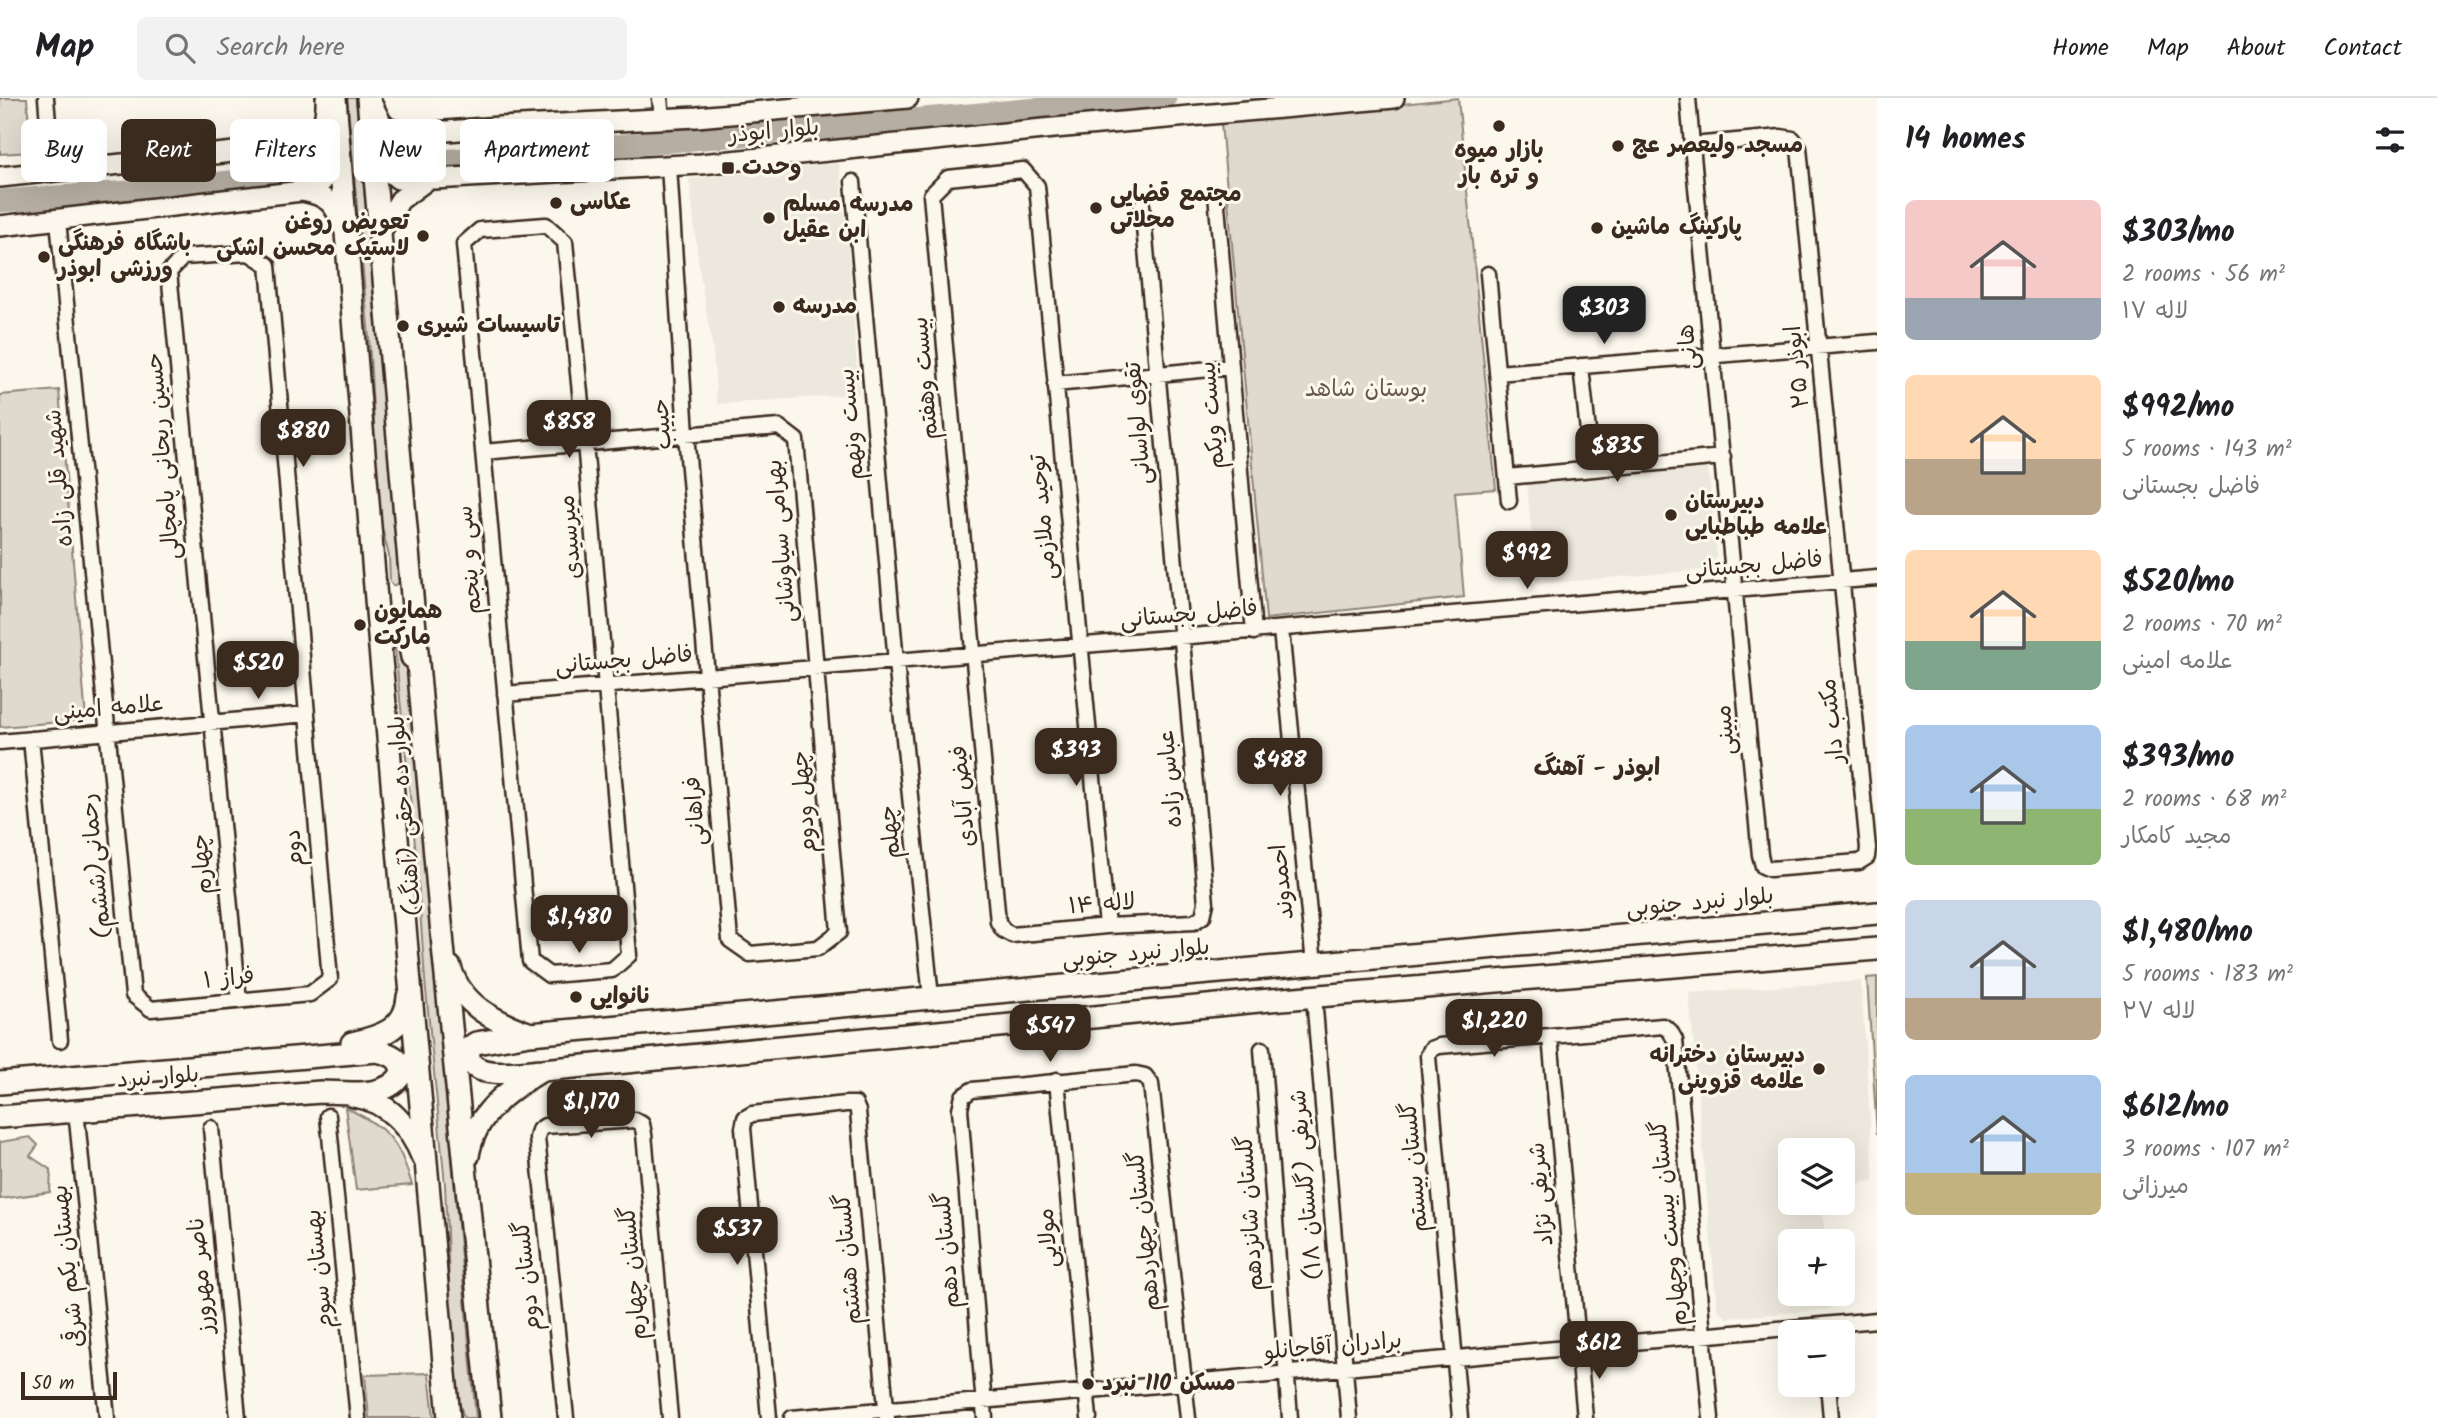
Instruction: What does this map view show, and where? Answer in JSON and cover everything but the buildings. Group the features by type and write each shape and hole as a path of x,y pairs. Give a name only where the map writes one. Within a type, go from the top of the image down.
{"main road":[{"path":"325,119 326,98"},
{"name":"بلوار ده حقی (آهنگ)","path":"335,98 408,974 450,1413"},
{"name":"بلوار ابوذر","path":"446,131 662,120 908,98"},
{"name":"بلوار ابوذر","path":"446,177 669,166 1394,98"},
{"name":"بلوار ده حقی (آهنگ)","path":"369,105 443,946 491,1418"},
{"path":"107,166 230,153"},
{"path":"0,177 21,175"},
{"path":"0,226 302,191 322,182"},
{"path":"380,233 400,200 424,182"},
{"path":"302,191 327,198 345,224"},
{"path":"373,541 382,581 390,594 404,593 411,577"},
{"path":"380,648 390,633 404,633 412,653 414,677 422,692"},
{"name":"بلوار نبرد جنوبی","path":"443,946 453,979 465,996 492,1019 530,1034 1877,913"},
{"path":"530,1034 476,1043 470,1047 467,1054 471,1065 491,1073 543,1070 1314,997 1877,949"},
{"path":"303,1057 384,1035 396,1027 408,1002 408,974"},
{"path":"303,1057 377,1051 391,1055 401,1066 399,1080 385,1089 321,1092"},
{"name":"بلوار نبرد","path":"0,1083 303,1057"},
{"path":"466,1172 470,1145 481,1121 495,1103 516,1085 543,1070"},
{"path":"321,1092 366,1097 389,1110 409,1131 422,1155 430,1192"},
{"name":"بلوار نبرد","path":"0,1117 321,1092"}],"street":[{"path":"46,98 48,119"},
{"path":"660,98 662,120"},
{"name":"هانی","path":"1688,98 1737,590"},
{"name":"ابوذر ۲۵","path":"1692,145 1781,137 1793,139 1799,148 1842,581"},
{"name":"حبیب","path":"669,166 686,434 707,677"},
{"name":"توحید ملازمی","path":"1023,170 1037,186 1107,926"},
{"name":"بیست وهفتم","path":"975,655 931,195 948,178 1023,170"},
{"name":"بیست ونهم","path":"853,182 896,662"},
{"name":"بیست ویکم","path":"1216,194 1254,632"},
{"name":"تقوی لواسانی","path":"1142,205 1181,638"},
{"name":"شهید قلی زاده","path":"58,220 107,732"},
{"name":"میرسیدی","path":"530,961 549,975 612,970 629,955 565,242 547,225"},
{"name":"سی و پنجم","path":"530,961 464,244 480,230 547,225"},
{"name":"دوم","path":"250,253 268,265 330,979"},
{"name":"حسین ریحانی پامچالی","path":"212,722 169,272 183,257 250,253"},
{"path":"1488,274 1509,501"},
{"path":"1497,373 1877,342"},
{"path":"1581,366 1592,469"},
{"path":"1055,384 1231,367"},
{"name":"بهرامی سیاوشانی","path":"483,452 779,427 796,440 816,668"},
{"path":"1507,477 1723,457"},
{"name":"فاضل بجستانی","path":"505,694 1877,578"},
{"name":"مکتب دار","path":"1762,866 1770,869 1859,862 1867,857 1842,581"},
{"name":"مبینی","path":"1737,590 1762,866"},
{"name":"احمدوند","path":"1281,630 1314,964"},
{"name":"عباس زاده","path":"1181,638 1206,903 1203,916"},
{"name":"فیض آبادی","path":"975,655 998,922 1003,930"},
{"name":"چهلم","path":"896,662 931,997"},
{"name":"چهل ودوم","path":"730,940 750,954 818,948 839,932 816,668"},
{"name":"فراهانی","path":"707,677 730,940"},
{"name":"علامه امینی","path":"0,742 307,714"},
{"name":"چهارم","path":"212,722 239,1001"},
{"name":"رحمانی(ششم)","path":"107,732 133,995"},
{"path":"31,739 60,1040"},
{"name":"لاله ۱۴","path":"1003,930 1012,935 1107,926 1194,922 1203,916"},
{"name":"فراز ۱","path":"133,995 151,1009 310,994 330,979"},
{"name":"شریفی (گلستان ۱۸)","path":"1314,997 1349,1418"},
{"name":"گلستان بیست وچهارم","path":"1550,1037 1663,1026 1675,1040 1711,1418"},
{"name":"شریفی نژاد","path":"1550,1037 1585,1418"},
{"name":"گلستان بیستم","path":"1454,1359 1428,1056 1431,1049 1439,1046 1550,1037"},
{"name":"گلستان شانزدهم","path":"1262,1049 1290,1418"},
{"name":"گلستان چهاردهم","path":"1057,1080 1136,1074 1145,1076 1151,1084 1188,1418"},
{"name":"گلستان دهم","path":"985,1418 960,1108 963,1096 972,1090 1057,1080"},
{"name":"مولایی","path":"1057,1080 1089,1418"},
{"name":"گلستان هشتم","path":"769,1418 743,1128 745,1118 752,1114 855,1104 858,1111 887,1414"},
{"name":"بهستان یکم شرقی","path":"76,1110 107,1418"},
{"name":"بهستان سوم","path":"328,1116 358,1418"},
{"name":"گلستان دوم","path":"566,1418 537,1138 539,1130 545,1126 635,1120 642,1124"},
{"name":"گلستان چهارم","path":"642,1124 670,1418"},
{"name":"ناصر مهرورز","path":"211,1128 238,1418"},
{"name":"برادران آقاجانلو","path":"1855,1324 1877,1320"},
{"name":"برادران آقاجانلو","path":"792,1418 887,1414 1087,1391 1778,1332"},
{"path":"1454,1359 1460,1418"},
{"path":"1830,1397 1832,1418"}],"shaded area":[{"path":"839,163 859,394 717,404 713,350 700,274 689,179"},
{"path":"1708,466 1717,557 1704,570 1536,584 1527,483"},
{"path":"1861,981 1874,1181 1855,1183 1855,1138 1778,1138 1778,1215 1823,1215 1824,1229 1778,1229 1778,1306 1830,1306 1830,1309 1727,1318 1717,1309 1689,993"}],"green space":[{"path":"0,98 27,98 29,119 21,119 21,153 0,154"},
{"path":"347,98 356,98 358,119 354,119 354,174"},
{"name":"بوستان شاهد","path":"1458,98 1496,489 1455,492 1464,597 1266,619 1221,123"},
{"path":"355,182 364,182 399,583 393,586 390,582 389,556 379,516 369,338"},
{"path":"59,390 86,720 0,727 0,395"},
{"path":"399,643 405,649 413,699 429,913 476,1418 464,1418 453,1382 445,1185 395,650"},
{"path":"1877,977 1877,1134 1867,978"},
{"path":"345,1107 372,1122 396,1145 412,1185 356,1190"},
{"path":"30,1137 38,1145 30,1156 51,1170 50,1192 0,1199 0,1142"},
{"path":"429,1373 434,1418 369,1418 365,1375"}],"waterway":[{"path":"446,161 1165,98"},
{"path":"0,201 172,189 230,182"}],"place":[{"name":"بازار میوه و تره بار","path":"1499,126"},
{"name":"مسجد ولیعصر عج","path":"1618,146"},
{"name":"وحدت","path":"728,168"},
{"name":"عکاسى","path":"556,203"},
{"name":"مجتمع قضایی محلاتی","path":"1096,208"},
{"name":"مدرسه مسلم ابن عقیل","path":"769,218"},
{"name":"پارکینگ ماشین","path":"1597,228"},
{"name":"تعویض روغن لاستیک محسن اشکی","path":"423,236"},
{"name":"باشگاه فرهنگی ورزشی ابوذر","path":"44,257"},
{"name":"مدرسه","path":"779,307"},
{"name":"تاسیسات شیری","path":"403,326"},
{"name":"دبیرستان علامه طباطبایی","path":"1671,515"},
{"name":"همایون مارکت","path":"360,625"},
{"name":"نانوایی","path":"576,997"},
{"name":"دبیرستان دخترانه علامه قزوینی","path":"1819,1069"},
{"name":"مسکن 110 نبرد","path":"1088,1384"}],"district":[{"name":"ابوذر - آهنگ","path":"1597,768"}]}
